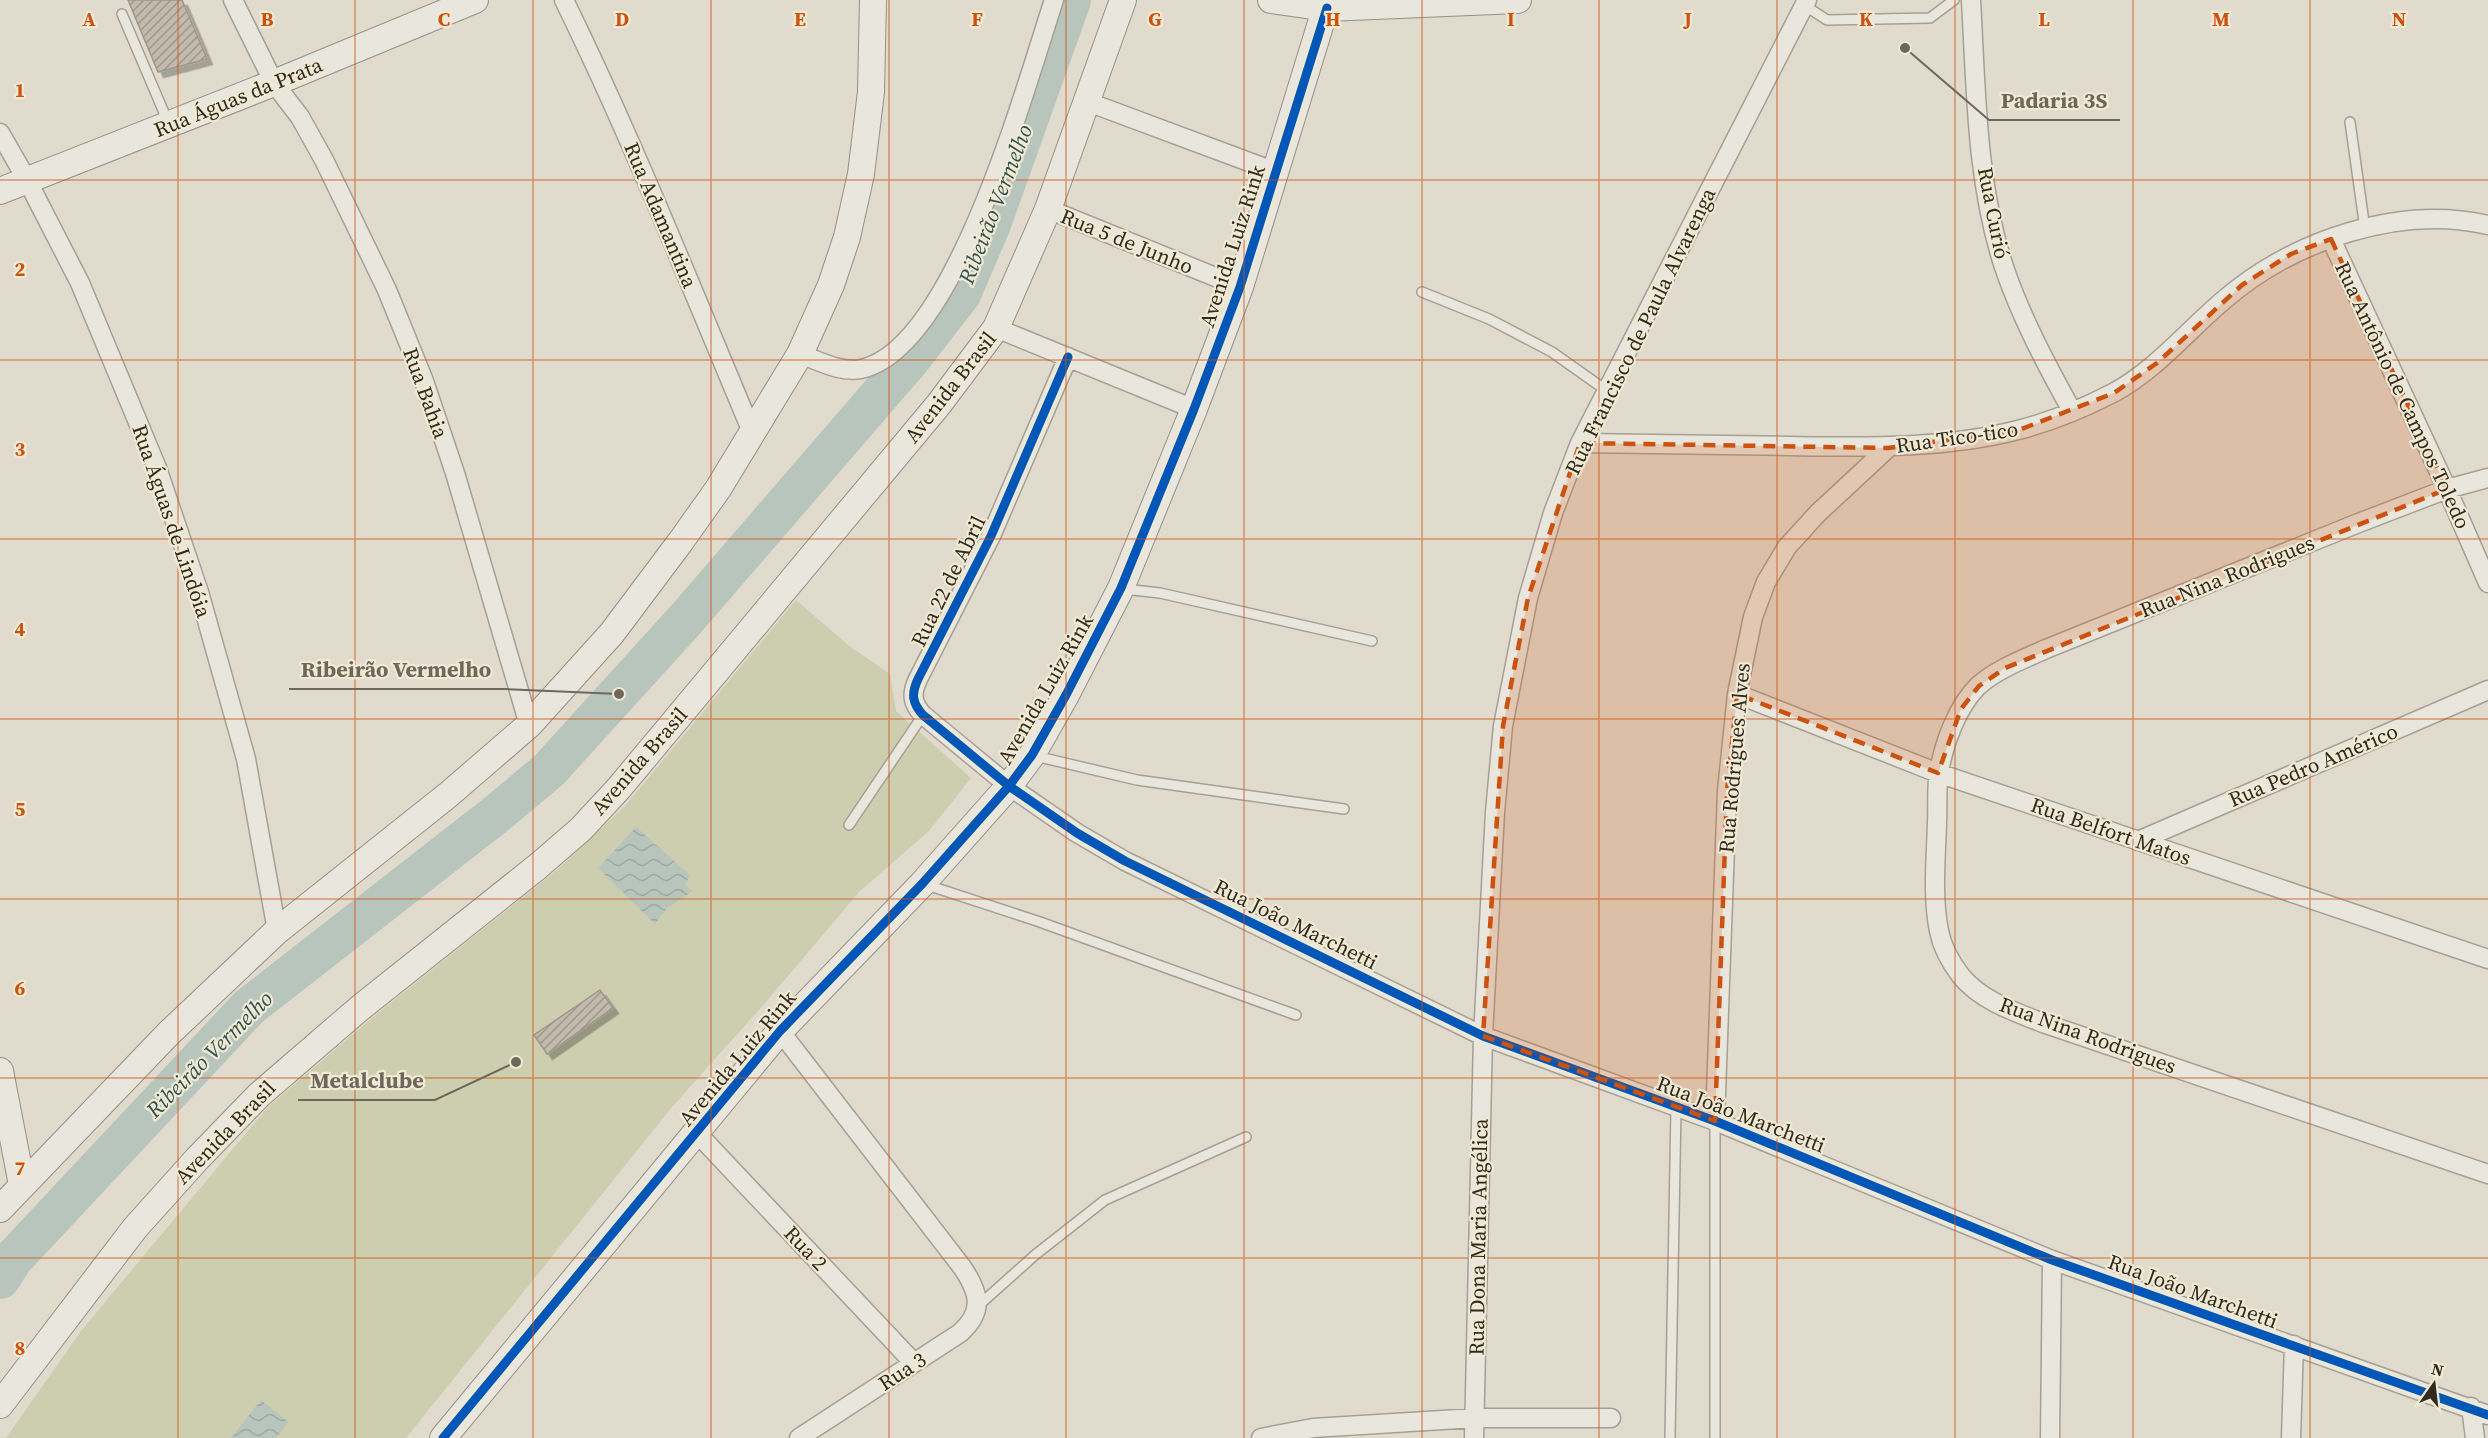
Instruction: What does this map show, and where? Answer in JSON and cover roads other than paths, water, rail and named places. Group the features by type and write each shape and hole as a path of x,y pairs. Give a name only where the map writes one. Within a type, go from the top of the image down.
{"main road":[{"name":"Rua Águas da Prata","path":"0,191 274,83 475,0"},
{"path":"0,1209 169,1033 277,931 448,795 529,725 612,633 718,489 800,354 818,317 840,261 861,174 871,92 873,0"},
{"name":"Avenida Brasil","path":"0,1406 135,1228 259,1095 360,1008 537,867 581,829 619,788 939,404 996,328 1048,209 1123,0"},
{"path":"1271,0 1328,4 1518,0"},
{"name":"Avenida Luiz Rink","path":"443,1438 780,1031 922,884 1009,786 1032,755 1121,588 1194,409 1240,286 1328,4"},
{"path":"0,1071 22,1185"}],"street":[{"name":"Rua Bahia","path":"233,0 274,83 300,117 339,189 387,290 424,381 455,473 529,725"},
{"name":"Rua Adamantina","path":"564,0 612,101 752,432"},
{"path":"800,354 838,368 859,370 882,362 915,332 965,248 993,187 1054,0"},
{"name":"Rua Curió","path":"1971,0 1978,122 1989,203 2004,266 2039,350 2072,411"},
{"name":"Rua Francisco de Paula Alvarenga","path":"1483,1036 1495,812 1503,726 1528,598 1553,513 1580,443 1805,3"},
{"path":"1088,102 1276,172"},
{"name":"Rua Águas de Lindóia","path":"0,133 80,283 157,468 199,592 246,759 277,931"},
{"name":"Rua 5 de Junho","path":"1048,209 1240,286"},
{"name":"Rua Tico-tico","path":"1580,443 1888,447 2010,432 2072,411 2114,393 2157,363 2223,301 2264,270 2291,254 2331,239 2396,222 2431,219 2468,220 2488,225"},
{"name":"Rua Antônio de Campos Toledo","path":"2331,239 2488,583"},
{"path":"996,328 1194,409"},
{"name":"Rua 22 de Abril","path":"922,715 913,700 916,685 991,536 1068,357"},
{"name":"Rua Rodrigues Alves","path":"1715,1121 1728,790 1737,694 1753,617 1766,582 1787,547 1818,513 1888,447"},
{"name":"Rua Nina Rodrigues","path":"2488,478 2447,489 2143,610 2005,668 1979,686 1961,709 1948,738 1938,773 1936,882 1939,932 1944,948 1962,978 1978,992 2043,1023 2488,1174"},
{"name":"Rua Pedro Américo","path":"2138,841 2488,690"},
{"name":"Rua Belfort Matos","path":"1737,694 1938,773 2488,959"},
{"path":"922,715 1009,786"},
{"name":"Rua João Marchetti","path":"1009,786 1077,833 1125,861 1483,1036 1715,1121 2052,1260 2471,1407 2488,1415"},
{"path":"780,1031 975,1286 976,1307"},
{"name":"Rua Dona Maria Angélica","path":"1474,1438 1483,1036"},
{"name":"Rua 2","path":"697,1133 914,1363"},
{"path":"2050,1438 2052,1260"},
{"name":"Rua 3","path":"799,1438 969,1325 976,1307"},
{"path":"2290,1438 2294,1346"},
{"path":"2471,1407 2475,1438"},
{"path":"1261,1438 1313,1428 1475,1418 1611,1418"}],"lane":[{"path":"1805,3 1827,20 1930,18 1954,0"},
{"path":"122,14 169,124"},
{"path":"2350,122 2365,229"},
{"path":"1422,292 1489,319 1552,352 1607,391"},
{"path":"1121,588 1160,593 1372,642"},
{"path":"849,825 922,715"},
{"path":"1032,755 1137,780 1344,809"},
{"path":"922,884 1040,922 1296,1015"},
{"path":"1670,1438 1676,1108"},
{"path":"1715,1121 1715,1438"},
{"path":"976,1307 1035,1255 1105,1200 1246,1137"}],"water":[{"path":"636,827 690,875 685,885 693,891 667,908 655,924 598,868"},
{"path":"261,1400 289,1422 276,1438 231,1438"}],"waterway":[{"name":"Ribeirão Vermelho","path":"0,1279 13,1259 249,1007 499,812 549,770 687,618 909,361 961,294 991,224 1071,0"}],"place":[{"name":"Padaria 3S","path":"1905,48"},
{"name":"Ribeirão Vermelho","path":"619,694"},
{"name":"Metalclube","path":"516,1062"}]}
